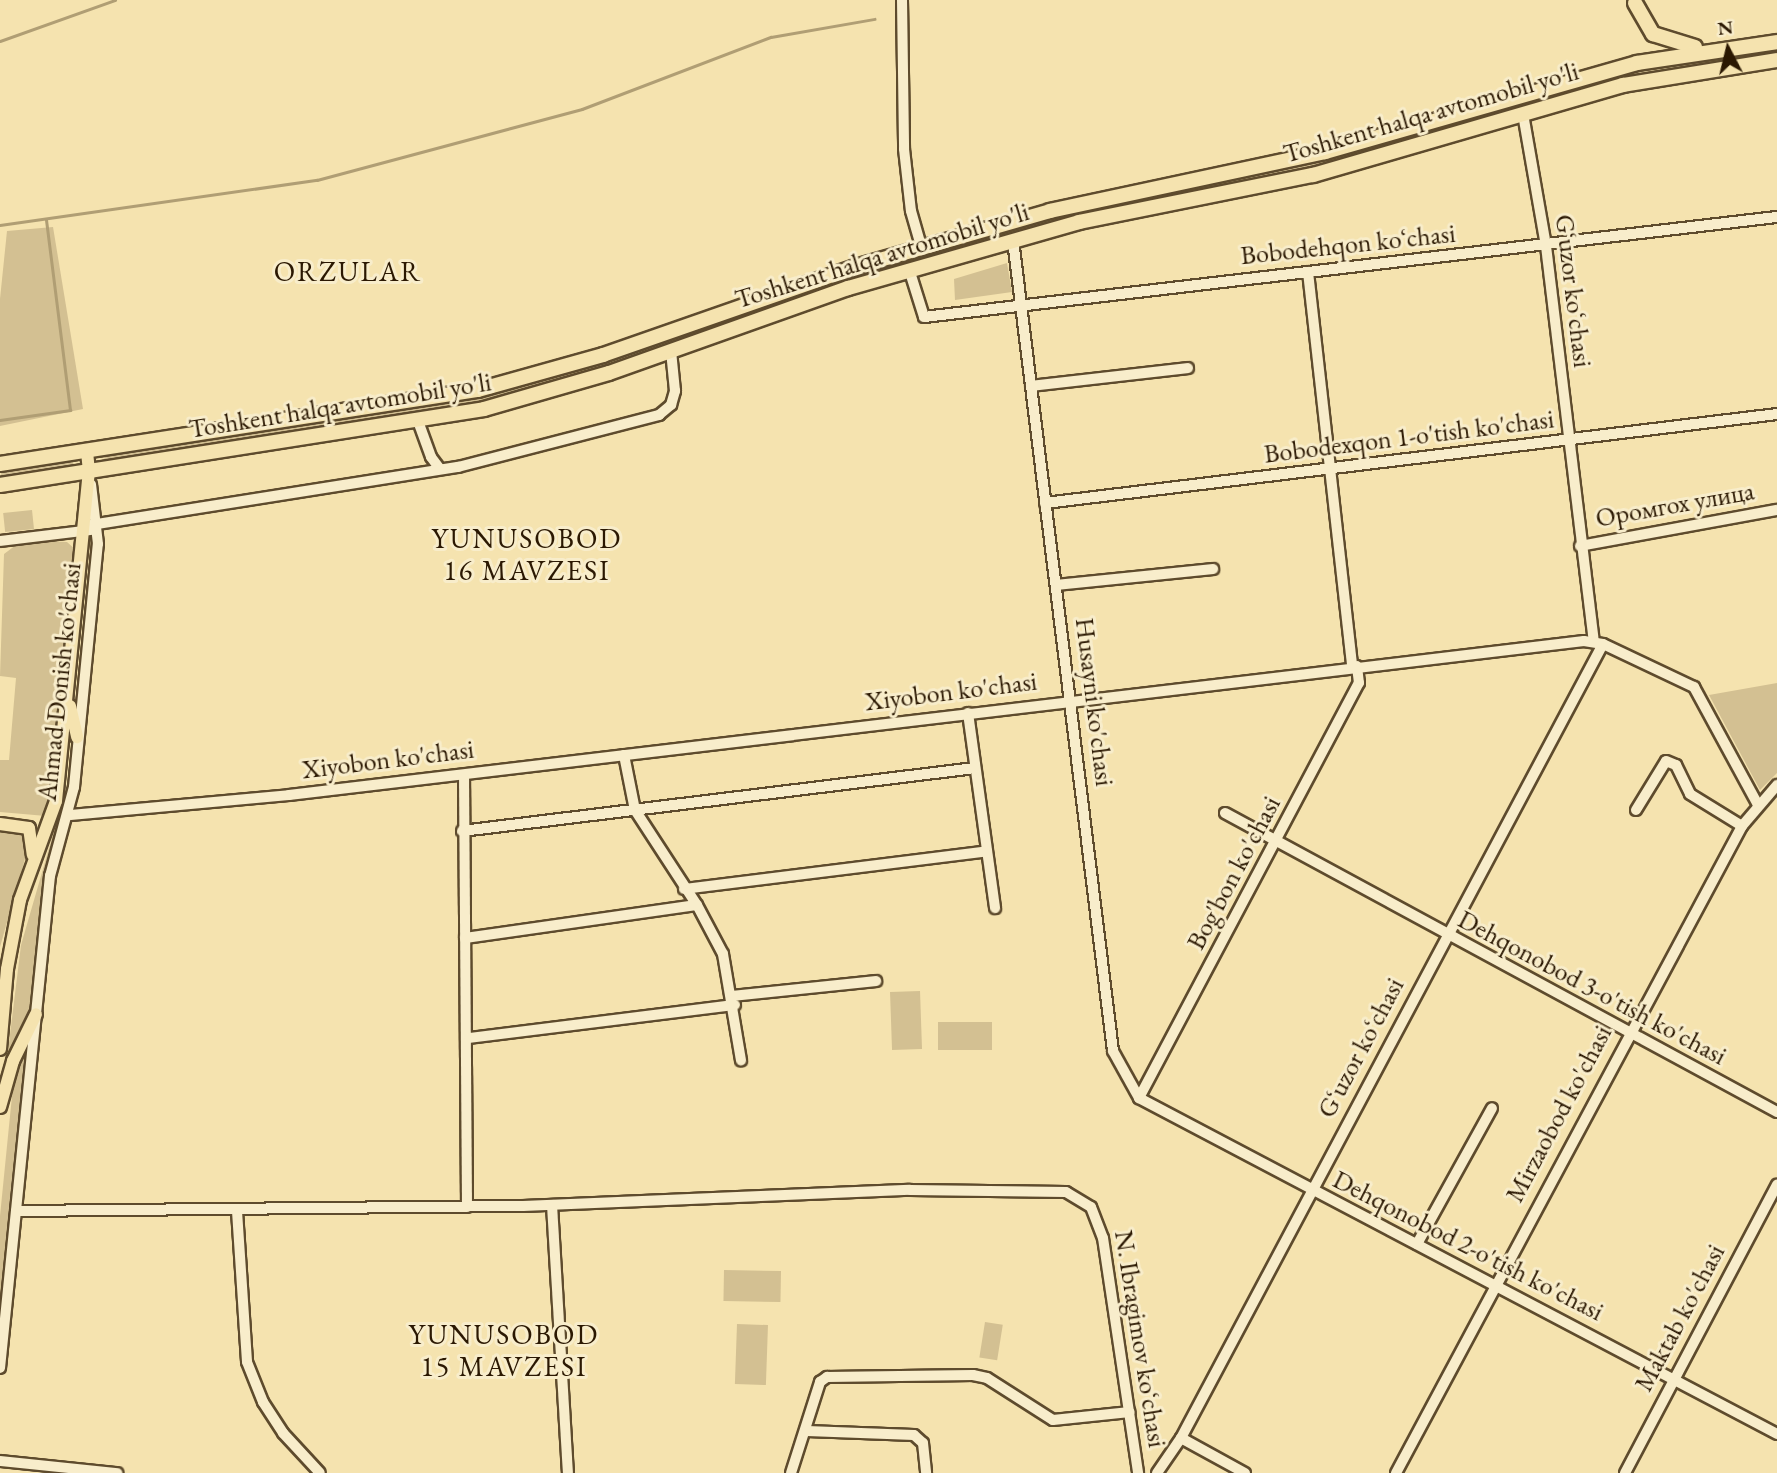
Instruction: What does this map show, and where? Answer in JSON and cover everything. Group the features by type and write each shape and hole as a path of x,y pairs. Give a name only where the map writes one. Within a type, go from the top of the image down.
{"highway":[{"path":"1635,3 1647,29 1659,38 1714,49"},
{"name":"Toshkent halqa avtomobil yo'li","path":"0,464 447,397 541,374 921,246 1180,181 1325,152 1615,69 1714,49 1777,42"},
{"name":"Toshkent halqa avtomobil yo'li","path":"0,485 418,421 515,401 671,351 909,269 1013,240 1184,200 1334,169 1623,85 1777,60"},
{"path":"1180,181 1184,200"},
{"path":"665,334 671,351"}],"main road":[{"name":"Ahmad Donish ko'chasi","path":"0,1049 10,949 33,855 52,817 92,527 87,451"},
{"path":"68,695 77,737"},
{"name":"Ahmad Donish ko'chasi","path":"0,824 29,828 33,855"},
{"path":"0,1107 13,1061 36,1014"}],"street":[{"path":"902,0 904,149 911,211 921,246"},
{"name":"Gʻuzor koʻchasi","path":"1157,1473 1181,1438 1448,936 1599,643 1580,546 1546,246 1523,114"},
{"name":"Bobodehqon koʻchasi","path":"909,269 924,317 1777,217"},
{"name":"Husayni ko'chasi","path":"1013,240 1113,1051 1139,1098"},
{"name":"Bog'bon ko'chasi","path":"1139,1098 1359,683 1330,470 1308,272"},
{"path":"0,541 440,469 663,414 671,405 676,386 671,351"},
{"path":"1031,386 1188,368"},
{"name":"Bobodexqon 1-o'tish ko'chasi","path":"1045,503 1777,414"},
{"path":"418,421 430,457 440,469"},
{"name":"Оромгох улица","path":"1580,546 1777,510"},
{"name":"Ahmad Donish ko'chasi","path":"0,1368 50,876 70,815 92,527"},
{"path":"1056,586 1213,569"},
{"path":"1599,643 1694,687 1758,806"},
{"name":"Xiyobon ko'chasi","path":"70,815 172,808 1355,666 1599,643"},
{"path":"968,713 995,908"},
{"path":"624,755 635,810 684,889 697,905 723,954 741,1060"},
{"path":"1636,810 1666,761 1676,765 1690,794 1742,826"},
{"path":"462,831 975,768"},
{"path":"464,775 462,831 469,1038 467,1207"},
{"name":"Mirzaobod ko'chasi","path":"1396,1473 1627,1033 1742,826 1777,785"},
{"name":"Dehqonobod 3-o'tish ko'chasi","path":"1225,813 1777,1112"},
{"path":"684,889 987,851"},
{"path":"465,938 697,905"},
{"path":"469,1038 876,981"},
{"name":"Dehqonobod 2-o'tish ko'chasi","path":"1139,1098 1777,1434"},
{"path":"1418,1244 1492,1108"},
{"name":"Maktab ko'chasi","path":"1625,1473 1777,1185"},
{"name":"N. Ibragimov koʻchasi","path":"552,1205 910,1190 1066,1192 1083,1200 1094,1213 1104,1246 1138,1473"},
{"path":"16,1211 237,1211 552,1205 568,1473"},
{"path":"237,1211 247,1362 263,1402 283,1433 320,1473"},
{"path":"792,1473 820,1382 827,1377 974,1376 987,1378 1053,1420 1130,1412"},
{"path":"807,1431 914,1436 923,1443 926,1473"},
{"path":"1181,1438 1245,1473"},
{"path":"0,1461 117,1473"}],"shaded area":[{"path":"1777,49 1777,56 1644,75 1355,160 1197,193 1195,187 1354,153 1644,68"},
{"path":"1176,191 1177,196 687,340 686,337 862,271 1042,220"},
{"path":"53,227 83,409 0,426 0,299 7,231"},
{"path":"1007,263 1012,292 955,300 954,279"},
{"path":"659,342 662,349 487,402 105,463 104,455 485,395"},
{"path":"73,460 74,468 2,477 1,469"},
{"path":"32,510 34,529 5,532 3,513"},
{"path":"43,541 67,542 77,551 53,794 46,816 0,812 0,760 9,760 16,678 0,676 4,554 16,545"},
{"path":"1777,683 1777,773 1760,790 1709,695"},
{"path":"56,824 60,826 45,875 30,1010 7,1059 21,945"},
{"path":"22,830 30,841 0,947 0,831"},
{"path":"920,991 922,1049 892,1050 890,992"},
{"path":"938,1022 992,1022 992,1050 938,1050"},
{"path":"27,1045 0,1311 0,1216 15,1066"},
{"path":"724,1270 781,1271 780,1302 723,1301"},
{"path":"985,1322 1003,1325 997,1360 979,1358"},
{"path":"737,1324 768,1325 766,1385 735,1384"}],"waterway":[{"path":"0,41 115,0"},
{"path":"0,225 317,180 582,109 771,37 874,19"},
{"path":"0,420 70,410 46,220"}],"district":[{"name":"ORZULAR","path":"348,271"},
{"name":"YUNUSOBOD 16 MAVZESI","path":"527,554"},
{"name":"YUNUSOBOD 15 MAVZESI","path":"504,1350"}]}
